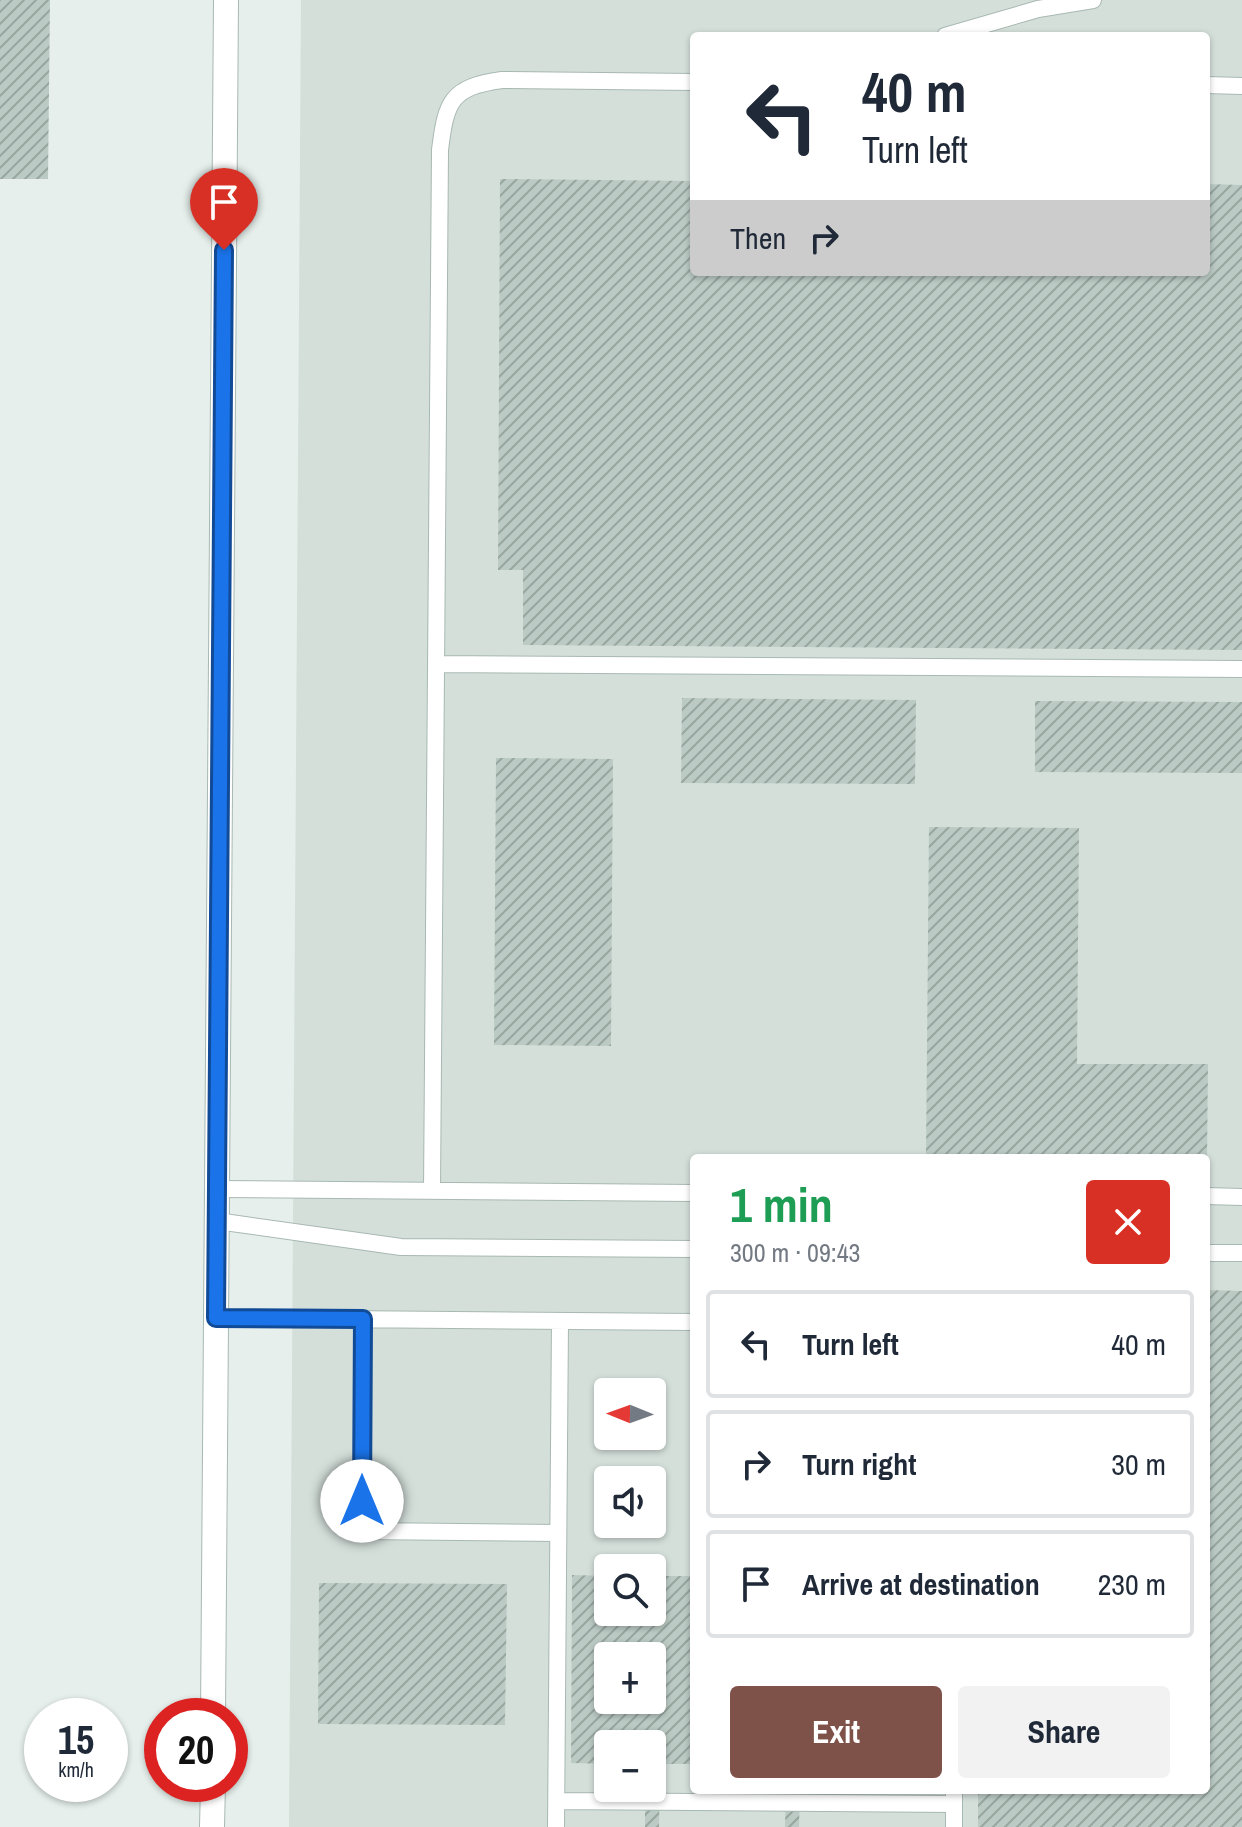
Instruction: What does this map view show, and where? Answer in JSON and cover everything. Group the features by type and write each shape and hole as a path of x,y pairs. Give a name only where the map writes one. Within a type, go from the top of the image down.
{"street":[{"path":"213,1698 226,0"},
{"path":"212,1827 213,1802"}],"lane":[{"path":"959,32 1038,9 1093,0"},
{"path":"432,1191 440,150 444,120 457,93 479,83 502,80 690,82"},
{"path":"1210,85 1242,86"},
{"path":"436,664 1242,669"},
{"path":"217,1189 690,1193"},
{"path":"1210,1196 1242,1197"},
{"path":"217,1221 401,1247 690,1249"},
{"path":"1210,1253 1242,1253"},
{"path":"216,1318 690,1322"},
{"path":"363,1319 362,1531 558,1533"},
{"path":"556,1827 560,1321"},
{"path":"557,1801 954,1797 954,1827"}],"shaded area":[{"path":"301,0 1242,0 1242,1827 289,1827"}],"building":[{"path":"0,0 50,0 48,179 0,179"},
{"path":"500,179 690,181 690,276 1210,276 1210,184 1242,185 1242,650 523,645 523,570 498,570"},
{"path":"682,698 916,700 915,784 681,783"},
{"path":"1035,701 1242,702 1242,773 1035,772"},
{"path":"496,758 613,759 611,1046 494,1045"},
{"path":"929,827 1079,828 1077,1064 1208,1064 1207,1154 926,1154"},
{"path":"1210,1290 1242,1291 1242,1827 978,1827 978,1794 1210,1794"},
{"path":"572,1575 594,1576 594,1626 666,1626 666,1576 690,1576 690,1764 666,1764 666,1730 594,1730 594,1764 571,1763"},
{"path":"319,1583 507,1584 505,1725 318,1724"},
{"path":"786,1794 800,1794 799,1827 785,1827"},
{"path":"645,1802 659,1802 659,1827 645,1827"}],"route":[{"path":"224,250 216,1318 363,1319 362,1501"}]}
